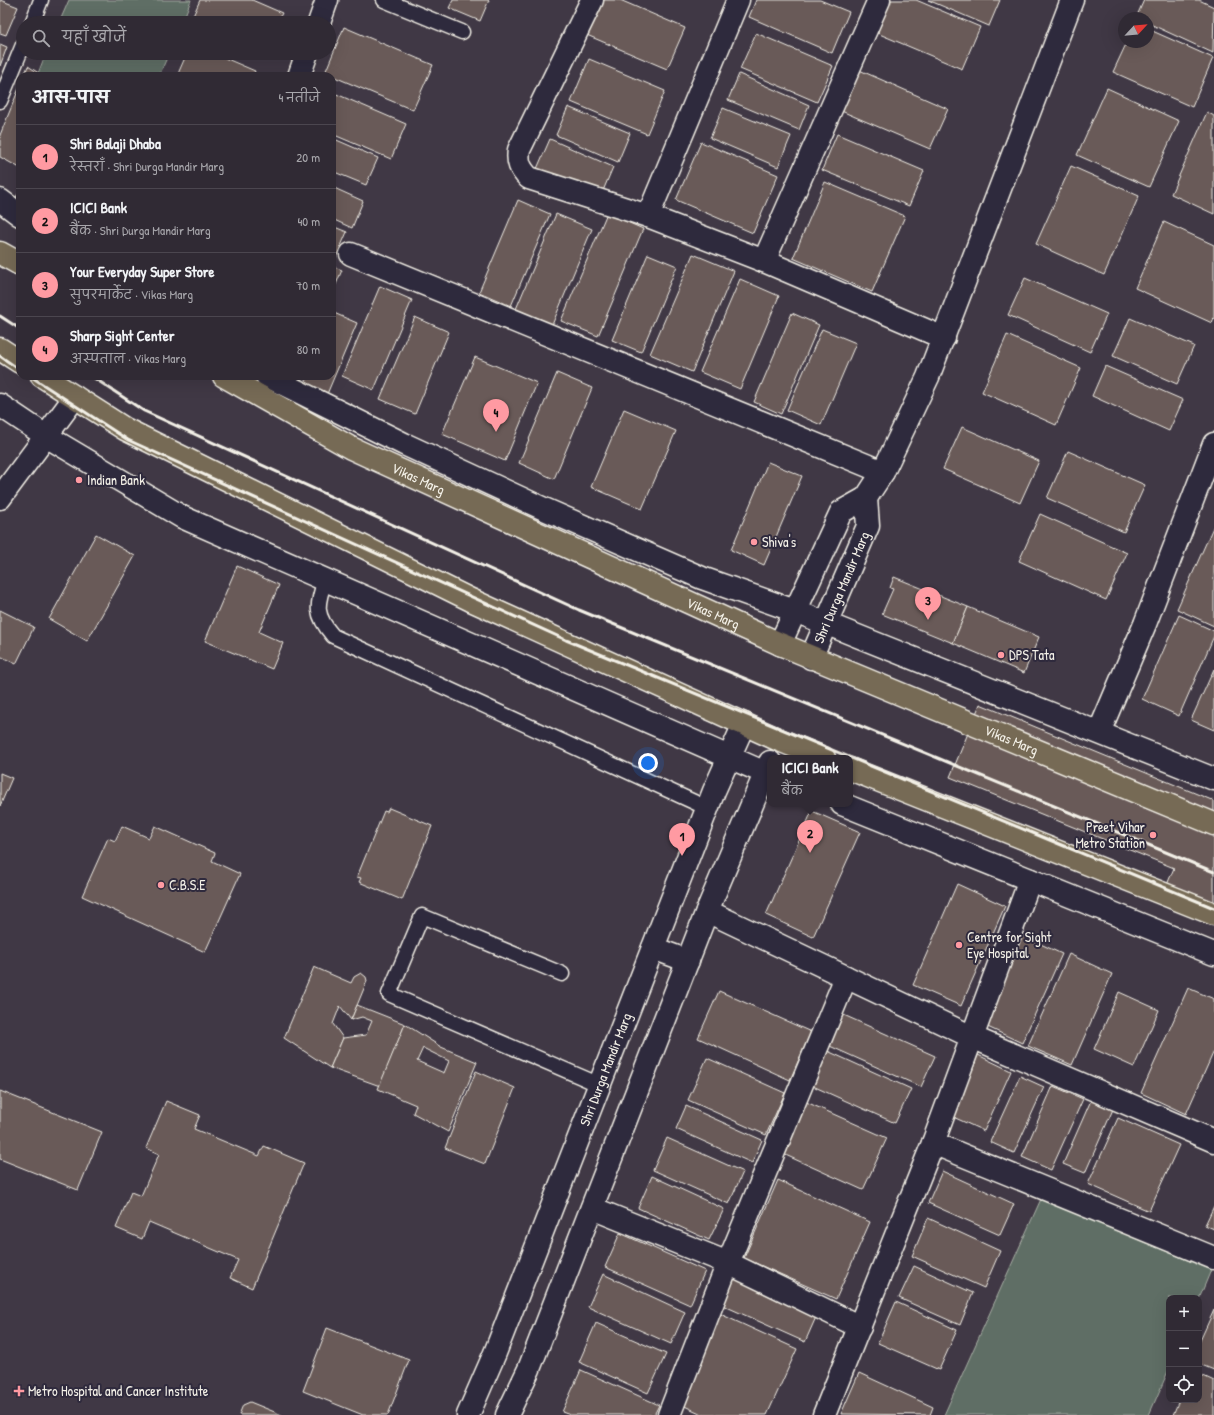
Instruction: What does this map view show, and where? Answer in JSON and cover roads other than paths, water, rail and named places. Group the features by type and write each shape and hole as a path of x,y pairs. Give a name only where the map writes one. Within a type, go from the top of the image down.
{"main road":[{"path":"0,253 16,262"},
{"path":"0,349 16,359"},
{"path":"48,380 125,429 471,600 744,724 767,756"},
{"name":"Vikas Marg","path":"231,380 351,448 780,644 1214,824"},
{"path":"853,770 1214,914"}],"street":[{"path":"321,16 327,0"},
{"path":"592,0 520,150 518,159 520,169 529,178 648,216 764,261 944,338"},
{"path":"648,216 738,0"},
{"path":"764,261 879,0"},
{"path":"780,644 841,512 866,498 882,472 928,377 1072,0"},
{"path":"300,72 305,60"},
{"path":"0,200 16,212"},
{"path":"351,254 882,472"},
{"path":"275,380 404,444 542,508 702,578 795,611 1214,779"},
{"path":"0,498 74,397"},
{"path":"0,405 46,436 182,517 729,757 767,762"},
{"path":"1102,723 1144,624 1206,487 1214,444"},
{"name":"Shri Durga Mandir Marg","path":"811,658 868,526 866,498"},
{"name":"Shri Durga Mandir Marg","path":"468,1415 498,1346 708,808 744,724"},
{"path":"512,1414 688,961 767,771"},
{"path":"849,807 1214,954"},
{"path":"824,1415 934,1143 1030,880"},
{"path":"708,911 972,1037 1214,1140"},
{"path":"653,948 688,961"},
{"path":"669,1415 728,1263 846,977"},
{"path":"934,1143 1214,1258"},
{"path":"592,1208 728,1263 860,1327"}],"lane":[{"path":"35,16 41,0"},
{"path":"384,0 462,32"},
{"path":"0,101 17,60"},
{"path":"325,580 318,597 319,613 322,622 334,636 708,808"},
{"path":"562,974 422,916 389,994 600,1085"}],"railway":[{"path":"0,316 16,326"},
{"path":"0,356 16,367"},
{"path":"36,380 128,440 566,640 844,755"},
{"path":"97,380 144,411 579,610 1214,872"},
{"path":"853,759 1214,908"}],"place":[{"name":"Sharp Sight Center","path":"496,432"},
{"name":"Indian Bank","path":"79,480"},
{"name":"Shiva's","path":"754,542"},
{"name":"Your Everyday Super Store","path":"928,620"},
{"name":"DPS Tata","path":"1001,655"},
{"name":"Preet Vihar Metro Station","path":"1153,835"},
{"name":"ICICI Bank","path":"810,853"},
{"name":"Shri Balaji Dhaba","path":"682,856"},
{"name":"C.B.S.E","path":"161,885"},
{"name":"Centre for Sight Eye Hospital","path":"959,945"},
{"name":"Metro Hospital and Cancer Institute","path":"19,1391"}]}
